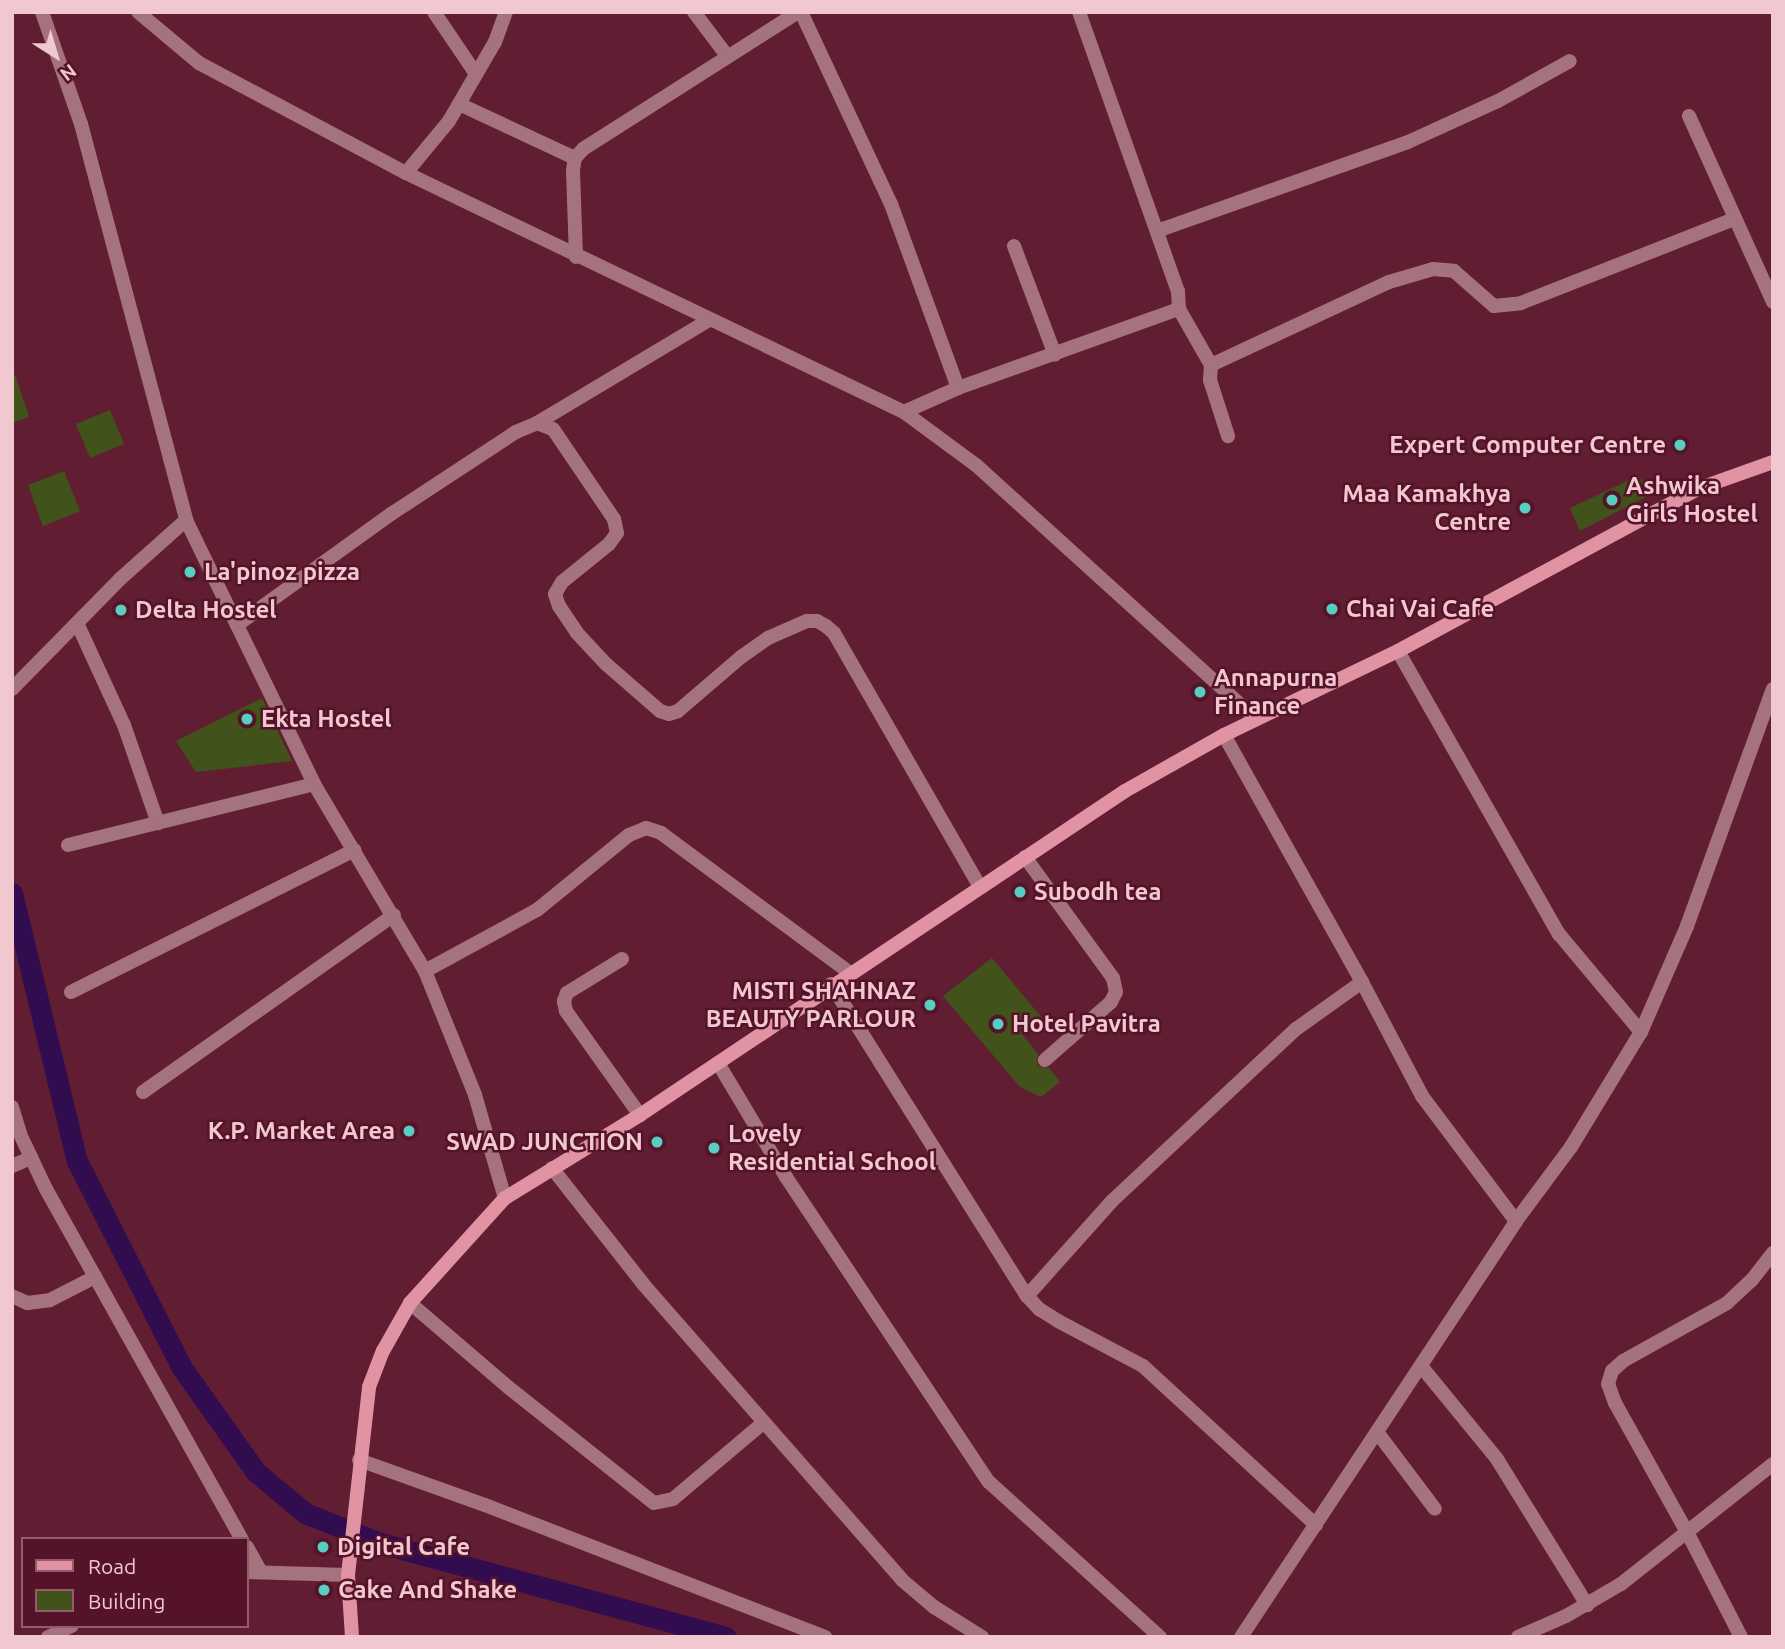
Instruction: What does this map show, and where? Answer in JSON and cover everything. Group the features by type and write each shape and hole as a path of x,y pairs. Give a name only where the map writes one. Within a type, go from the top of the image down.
{"street":[{"path":"42,12 69,83 186,520 314,784 425,971 475,1095 505,1198"},
{"path":"138,12 199,62 406,173 576,257 904,412 976,466 1256,719"},
{"path":"434,12 477,75"},
{"path":"406,173 459,104 495,42 506,12"},
{"path":"694,12 727,57"},
{"path":"576,257 575,158 583,149 799,12 891,204 958,388"},
{"path":"1079,12 1178,291 1179,309 1211,365 1210,380 1228,436"},
{"path":"1157,231 1408,142 1498,101 1570,61"},
{"path":"459,104 575,158"},
{"path":"1689,116 1773,302"},
{"path":"1211,365 1389,282 1433,269 1454,271 1494,306 1521,303 1734,219"},
{"path":"1014,246 1055,355"},
{"path":"904,412 958,388 1179,309"},
{"path":"237,625 391,514 516,432 537,423 709,320"},
{"path":"537,423 553,429 614,519 617,533 608,544 562,582 555,594 559,606 578,633 606,664 660,710 669,714 678,710 768,638 807,621 817,621 826,626 834,633 980,887"},
{"path":"352,1637 348,1575 369,1387 383,1350 410,1303 505,1198 640,1115 831,984 1125,791 1224,735 1398,651 1697,489 1773,462"},
{"path":"12,689 120,579 186,520"},
{"path":"77,624 124,725 158,823"},
{"path":"1398,651 1559,934 1641,1032"},
{"path":"1241,1637 1516,1221 1571,1147 1641,1032 1687,926 1773,689"},
{"path":"1224,735 1362,982 1422,1096 1516,1221"},
{"path":"68,845 314,784"},
{"path":"425,971 537,909 629,835 646,828 661,834 850,973"},
{"path":"71,992 354,850"},
{"path":"1025,857 1114,978 1116,992 1111,1002 1045,1060"},
{"path":"143,1092 394,915"},
{"path":"622,959 567,993 564,1001 566,1011 640,1115"},
{"path":"1027,1296 1112,1200 1296,1029 1362,982"},
{"path":"831,984 1027,1296 1039,1309 1058,1321 1143,1366 1316,1525"},
{"path":"718,1063 786,1177 989,1482 1160,1637"},
{"path":"12,1107 31,1158 241,1537"},
{"path":"12,1166 31,1158"},
{"path":"552,1168 644,1285 902,1580 934,1607 982,1637"},
{"path":"1741,1637 1688,1534 1615,1403 1608,1384 1612,1371 1623,1361 1727,1303 1751,1281 1773,1253"},
{"path":"12,1296 27,1304 50,1300 95,1277"},
{"path":"410,1303 508,1387 654,1503 673,1499 763,1423"},
{"path":"1421,1366 1496,1459 1587,1605"},
{"path":"1377,1432 1435,1508"},
{"path":"359,1460 485,1504 825,1637"},
{"path":"1518,1637 1587,1605 1621,1584 1688,1534 1773,1464"},
{"path":"248,1551 253,1571 348,1575"},
{"path":"48,1637 68,1628"}],"building":[{"path":"12,375 15,375 29,417 12,423"},
{"path":"110,410 124,444 90,458 76,424"},
{"path":"64,471 80,511 43,526 28,485"},
{"name":"Ashwika Girls Hostel","path":"1638,476 1653,493 1580,531 1570,508"},
{"name":"Ekta Hostel","path":"262,698 292,761 196,772 176,741"},
{"name":"Hotel Pavitra","path":"992,958 1042,1018 1019,1030 1038,1054 1037,1066 1049,1068 1060,1082 1041,1097 1020,1087 943,996"}],"waterway":[{"path":"12,893 77,1161 182,1368 256,1472 305,1513 380,1543 725,1637"}],"place":[{"name":"Expert Computer Centre","path":"1680,445"},
{"name":"Ashwika Girls Hostel","path":"1612,500"},
{"name":"Maa Kamakhya Centre","path":"1525,508"},
{"name":"La'pinoz pizza","path":"190,572"},
{"name":"Chai Vai Cafe","path":"1332,609"},
{"name":"Delta Hostel","path":"121,610"},
{"name":"Annapurna Finance","path":"1200,692"},
{"name":"Ekta Hostel","path":"247,719"},
{"name":"Subodh tea","path":"1020,892"},
{"name":"MISTI SHAHNAZ BEAUTY PARLOUR","path":"930,1005"},
{"name":"Hotel Pavitra","path":"998,1024"},
{"name":"K.P. Market Area","path":"409,1131"},
{"name":"SWAD JUNCTION","path":"657,1142"},
{"name":"Lovely Residential School","path":"714,1148"},
{"name":"Digital Cafe","path":"323,1547"},
{"name":"Cake And Shake","path":"324,1590"}]}
